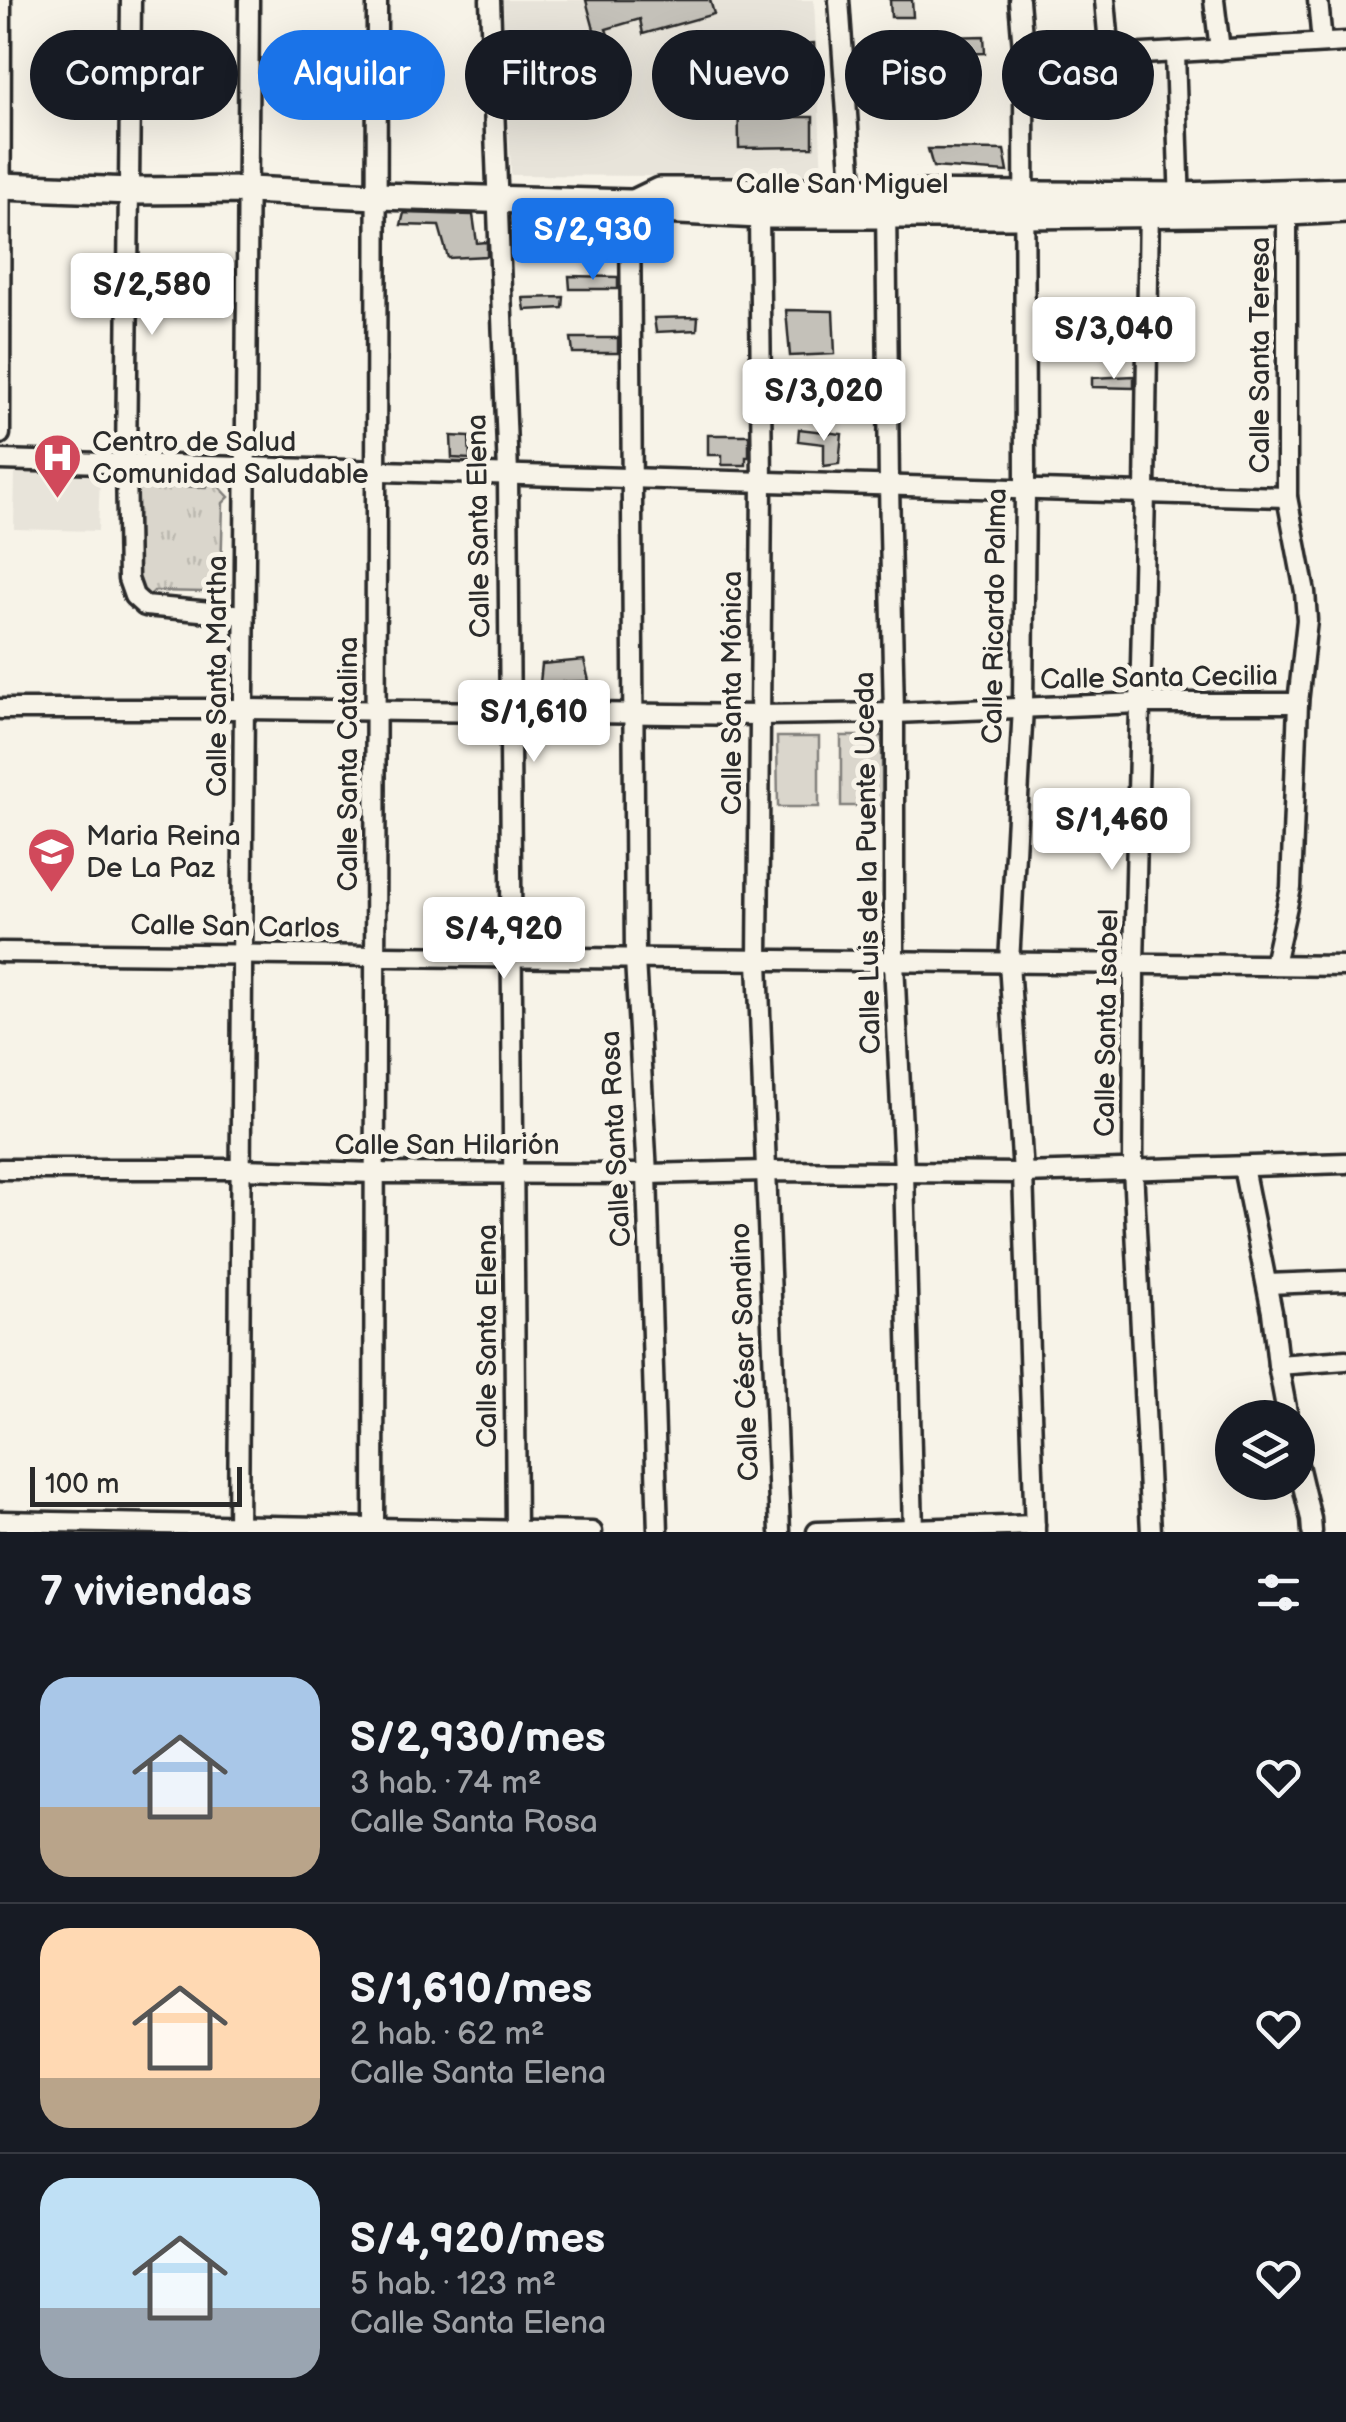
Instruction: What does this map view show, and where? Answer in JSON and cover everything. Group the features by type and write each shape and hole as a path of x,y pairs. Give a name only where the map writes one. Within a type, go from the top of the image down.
{"street":[{"path":"0,434 2,0"},
{"path":"132,0 128,579 134,596 145,606 244,615"},
{"name":"Calle Santa Martha","path":"238,1529 249,0"},
{"name":"Calle Santa Catalina","path":"374,1529 377,0"},
{"name":"Calle Santa Elena","path":"490,0 508,474 516,1530"},
{"path":"839,0 853,203"},
{"name":"Calle Ricardo Palma","path":"1019,0 1021,30"},
{"path":"1105,0 1108,30"},
{"path":"1214,0 1220,50"},
{"path":"1318,0 1322,43"},
{"path":"1154,54 1346,42"},
{"path":"1175,53 1180,205"},
{"name":"Calle Ricardo Palma","path":"1024,120 1022,707 1009,963 1022,1173 1035,1529"},
{"path":"0,186 632,203"},
{"name":"Calle San Miguel","path":"632,203 658,191 886,205 1287,203 1346,209"},
{"name":"Calle San Miguel","path":"1287,203 1346,191"},
{"name":"Calle San Miguel","path":"632,203 660,210 759,216 853,203"},
{"name":"Calle Santa Rosa","path":"632,203 630,478 635,959 647,1174 658,1532"},
{"name":"Calle Santa Teresa","path":"1274,964 1291,888 1298,704 1307,620 1287,498 1287,203"},
{"name":"Calle Luis de la Puente Uceda","path":"886,205 894,962 904,1171 913,1531"},
{"name":"Calle Santa Isabel","path":"1149,205 1133,1168 1151,1532"},
{"name":"Calle Santa Mónica","path":"759,216 762,482 758,960 765,1171"},
{"path":"0,460 1287,498"},
{"name":"Calle Santa Cecilia","path":"0,709 759,715 1140,704 1298,704"},
{"name":"Calle San Carlos","path":"0,952 1346,966"},
{"name":"Calle San Hilarión","path":"0,1169 1022,1173 1346,1162"},
{"path":"1243,1168 1267,1284 1285,1400"},
{"name":"Calle César Sandino","path":"765,1171 780,1532"},
{"path":"1267,1284 1346,1281"},
{"path":"1278,1365 1346,1360"},
{"path":"1307,1500 1312,1532"},
{"path":"0,1521 238,1529 592,1532"},
{"path":"817,1532 1035,1529"}],"shaded area":[{"path":"503,0 814,0 815,30 652,30 652,120 819,120 822,177 511,175 508,120 632,120 632,30 504,30"},
{"name":"Centro de Salud Comunidad Saludable","path":"15,470 100,473 98,531 14,529"}],"green space":[{"path":"213,480 229,497 223,503 221,575 230,584 214,600 205,592 154,591 147,598 132,585 138,578 138,502 132,495 148,481 154,486 206,487"},
{"path":"841,736 882,736 882,806 841,806"},
{"path":"777,737 819,737 819,807 778,807"}],"building":[{"path":"586,0 710,0 714,14 643,34 640,19 594,30"},
{"path":"890,0 912,0 913,17 891,17"},
{"path":"739,120 813,120 813,147 739,148"},
{"path":"928,149 1004,150 1008,172 933,167"},
{"path":"404,213 473,215 477,243 487,242 487,256 448,258 439,226 401,225"},
{"path":"521,216 571,218 570,230 520,232"},
{"path":"569,276 618,277 618,289 570,289"},
{"path":"564,297 563,308 525,310 523,298"},
{"path":"786,310 833,311 835,354 790,356"},
{"path":"698,317 697,330 656,332 654,318"},
{"path":"571,338 618,338 618,353 573,353"},
{"path":"1134,376 1134,388 1092,387 1092,378"},
{"path":"798,381 833,381 834,396 798,398"},
{"path":"799,429 842,434 839,464 824,466 824,444 798,441"},
{"path":"708,435 749,435 746,465 722,465 722,455 708,455"},
{"path":"451,436 469,437 470,459 452,458"},
{"path":"584,660 589,681 540,683 542,664"}],"place":[{"name":"Centro de Salud Comunidad Saludable","path":"57,500"},
{"name":"Maria Reina De La Paz","path":"51,894"}]}
